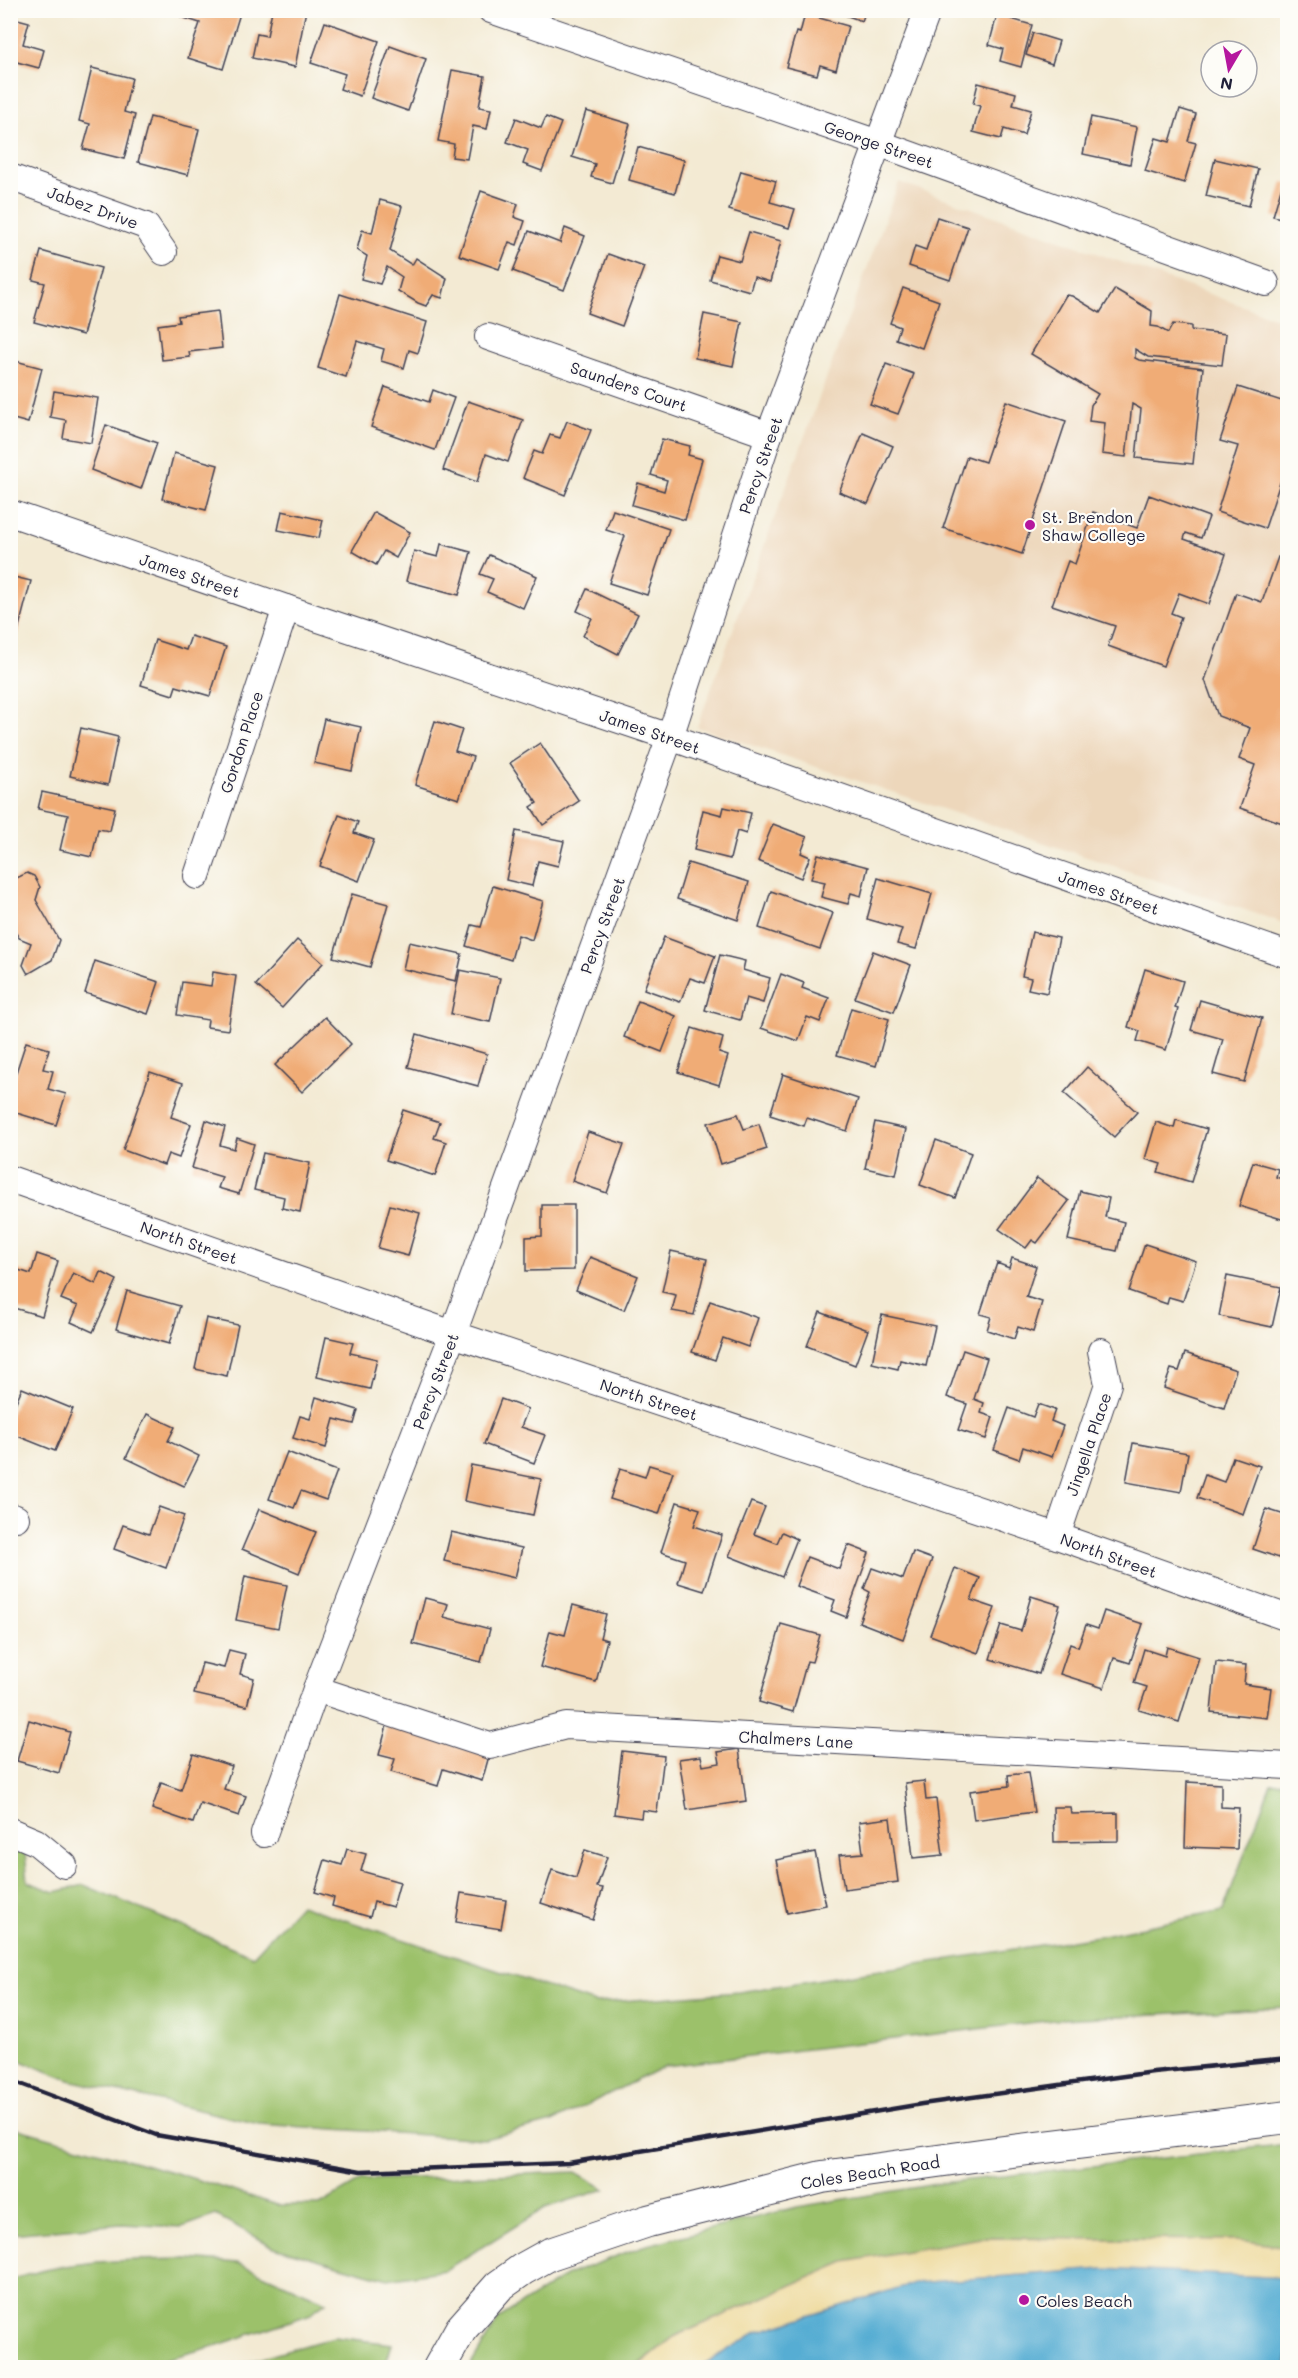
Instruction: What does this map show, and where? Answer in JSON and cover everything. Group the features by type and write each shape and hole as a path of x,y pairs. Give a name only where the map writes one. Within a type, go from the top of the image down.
{"street":[{"name":"George Street","path":"491,10 878,143 1266,283"},
{"name":"Percy Street","path":"264,1834 316,1689 453,1334 670,737 769,435 928,10"},
{"name":"Jabez Drive","path":"10,177 146,226 164,252"},
{"name":"Saunders Court","path":"488,337 769,435"},
{"name":"James Street","path":"10,513 670,737 1287,955"},
{"name":"Gordon Place","path":"197,876 286,608"},
{"name":"North Street","path":"10,1179 453,1334 1057,1536 1287,1618"},
{"name":"Jingella Place","path":"1057,1536 1108,1384 1101,1351"},
{"name":"Chalmers Lane","path":"316,1689 490,1746 566,1726 1287,1766"},
{"path":"10,1831 36,1842 64,1865"},
{"name":"Coles Beach Road","path":"439,2367 461,2329 499,2286 523,2269 550,2254 648,2221 822,2177 1000,2152 1287,2117"}],"shaded area":[{"name":"St. Brendon Shaw College","path":"899,182 1287,322 1287,924 697,727"}],"green space":[{"path":"1287,1782 1287,2007 1063,2019 665,2066 552,2122 485,2139 259,2124 69,2080 11,2057 11,1848 25,1853 28,1882 55,1892 84,1885 253,1956 300,1905 595,2003 739,1992 1098,1936 1223,1911 1271,1783"},
{"path":"11,2127 176,2173 277,2205 320,2205 362,2180 576,2172 605,2189 545,2208 445,2270 388,2279 274,2247 216,2215 182,2227 121,2224 11,2234"},
{"path":"1287,2144 1287,2247 1238,2240 981,2238 845,2262 674,2337 635,2367 469,2368 499,2318 569,2274 643,2246 797,2207 942,2183"},
{"path":"188,2259 238,2263 326,2302 308,2315 215,2346 136,2367 11,2367 11,2280 76,2264"},
{"path":"334,2337 392,2344 385,2367 232,2367"}],"sand":[{"name":"Coles Beach","path":"981,2238 1238,2240 1287,2247 1287,2367 635,2368 674,2337 845,2262"}],"water":[{"name":"Coles Beach","path":"1103,2269 1287,2278 1287,2367 699,2367 757,2332 914,2283"}],"building":[{"path":"182,10 241,10 223,69 188,58 200,23 181,17"},
{"path":"272,10 306,10 295,67 252,58 257,34 267,36"},
{"path":"831,10 866,10 862,21"},
{"path":"805,14 848,26 836,70 820,65 817,75 786,67 796,32 800,33"},
{"path":"997,15 1032,25 1021,67 1000,61 1003,49 989,45"},
{"path":"10,17 29,22 23,44 44,50 39,68 13,61 10,67"},
{"path":"325,22 379,41 360,96 340,89 345,74 311,63"},
{"path":"1033,33 1059,41 1052,64 1026,55"},
{"path":"390,46 426,59 408,111 371,98"},
{"path":"92,68 132,78 124,112 135,115 124,159 83,149 90,124 79,121"},
{"path":"452,70 485,76 479,107 491,109 487,129 473,126 467,159 452,157 454,144 438,141"},
{"path":"978,83 1016,93 1013,105 1031,110 1024,135 1004,129 1001,139 973,132 980,106 973,104"},
{"path":"1180,109 1196,114 1188,141 1196,143 1184,183 1145,171 1156,138 1170,142"},
{"path":"586,111 630,124 612,183 591,177 595,164 572,157"},
{"path":"150,117 199,129 188,175 138,162"},
{"path":"546,117 561,123 542,171 523,164 528,150 507,142 516,118 541,128"},
{"path":"1091,117 1137,127 1130,164 1083,154"},
{"path":"638,147 684,160 675,193 629,180"},
{"path":"1215,159 1258,169 1249,206 1206,196"},
{"path":"741,171 776,181 770,202 795,209 789,228 729,210"},
{"path":"1283,182 1288,183 1288,220 1273,216"},
{"path":"481,191 518,204 514,217 525,221 517,245 509,242 499,269 459,255"},
{"path":"380,200 402,206 390,251 412,265 416,258 447,278 442,298 433,295 426,306 418,303 398,291 402,277 387,267 380,284 361,279 367,256 357,250 362,230 372,233"},
{"path":"937,217 968,227 950,280 909,266 915,246 926,250"},
{"path":"565,228 585,236 564,290 513,271 529,231 560,243"},
{"path":"749,232 781,241 770,282 754,277 750,291 710,280 717,255 740,261"},
{"path":"41,251 101,268 83,335 34,322 45,283 33,280"},
{"path":"608,254 644,267 622,326 587,313"},
{"path":"903,288 939,301 922,348 896,339 900,327 890,323"},
{"path":"1115,289 1152,311 1151,326 1168,333 1173,324 1191,326 1191,330 1226,334 1222,365 1148,357 1135,349 1135,358 1139,360 1203,368 1193,464 1136,458 1141,409 1132,404 1126,457 1102,454 1105,423 1089,421 1091,405 1098,394 1031,354 1066,295 1072,296 1100,313"},
{"path":"340,294 427,322 418,353 409,350 404,368 381,361 384,349 357,341 346,377 318,368"},
{"path":"218,311 222,348 189,352 190,357 162,360 158,325 179,322 178,316"},
{"path":"704,314 742,322 733,366 695,358"},
{"path":"12,360 42,368 28,423 10,418"},
{"path":"886,364 914,374 898,414 870,404"},
{"path":"385,387 429,402 433,390 454,398 435,450 371,427"},
{"path":"1238,387 1288,403 1288,459 1265,528 1217,512 1238,446 1220,441"},
{"path":"54,391 98,398 91,443 63,438 66,420 50,417"},
{"path":"468,401 523,420 508,462 486,454 477,482 443,470"},
{"path":"1006,401 1066,421 1022,554 943,528 967,456 985,462"},
{"path":"567,421 591,430 565,495 523,478 534,451 542,454 550,435 560,438"},
{"path":"106,425 157,443 141,489 91,470"},
{"path":"863,433 893,446 868,504 839,492"},
{"path":"662,439 690,446 688,455 702,459 685,520 632,505 638,483 664,491 667,480 651,475"},
{"path":"174,453 218,465 206,510 162,499"},
{"path":"1149,495 1209,517 1201,538 1186,533 1184,539 1226,554 1209,604 1179,593 1171,613 1181,617 1163,666 1108,646 1115,626 1052,605 1068,561 1075,564 1093,512 1137,528"},
{"path":"613,510 669,529 647,595 609,583 625,536 606,530"},
{"path":"282,511 323,520 319,538 278,530"},
{"path":"374,512 410,532 396,558 384,551 376,565 352,551"},
{"path":"441,544 471,552 459,595 406,581 414,551 438,557"},
{"path":"489,555 537,576 523,608 487,592 493,579 480,574"},
{"path":"1278,557 1288,561 1288,825 1240,808 1255,765 1239,759 1250,728 1218,716 1205,680 1236,593 1262,602"},
{"path":"10,576 31,581 15,642 10,641"},
{"path":"587,589 638,614 618,654 583,636 592,618 577,611"},
{"path":"191,636 226,647 210,696 176,686 173,695 141,685 155,640 186,650"},
{"path":"324,719 361,727 352,771 314,763"},
{"path":"435,721 462,730 455,751 473,757 459,799 415,785"},
{"path":"81,728 118,737 108,785 70,776"},
{"path":"540,743 579,801 543,825 531,807 537,803 510,763"},
{"path":"42,792 115,808 110,831 98,829 92,857 60,850 68,815 38,809"},
{"path":"724,807 751,813 746,834 737,831 730,859 694,850 703,810 722,815"},
{"path":"339,815 358,822 354,833 374,840 359,881 320,866"},
{"path":"773,824 807,837 801,853 810,857 801,878 758,861"},
{"path":"516,831 564,841 558,866 538,861 532,886 506,880"},
{"path":"818,854 868,867 861,896 851,893 848,904 821,897 825,882 811,879"},
{"path":"688,863 749,882 738,920 677,899"},
{"path":"27,873 34,876 40,887 36,900 59,940 52,960 28,974 23,965 31,943 19,938 10,924 10,881"},
{"path":"878,878 932,894 916,949 897,944 902,929 867,919"},
{"path":"493,886 543,901 532,940 518,935 511,960 466,946 472,925 481,927"},
{"path":"771,891 833,913 820,949 759,928"},
{"path":"352,894 388,904 370,967 333,957"},
{"path":"1032,932 1059,938 1047,993 1028,989 1031,978 1022,976"},
{"path":"664,937 715,956 705,983 690,978 680,1002 644,989"},
{"path":"297,940 323,963 282,1008 256,985"},
{"path":"409,942 462,954 456,981 403,969"},
{"path":"873,951 911,965 894,1012 855,998"},
{"path":"720,955 745,961 743,970 770,978 763,1003 746,998 740,1020 705,1010"},
{"path":"95,961 159,982 148,1014 85,993"},
{"path":"1145,969 1183,981 1175,1008 1178,1009 1166,1050 1137,1041 1140,1031 1128,1027"},
{"path":"460,970 500,978 490,1022 451,1014"},
{"path":"213,972 236,976 228,1030 207,1027 208,1020 177,1015 182,982 211,986"},
{"path":"781,974 804,983 802,988 829,998 820,1022 807,1017 798,1041 761,1028"},
{"path":"1200,1000 1262,1018 1244,1082 1213,1074 1223,1039 1191,1030"},
{"path":"638,1001 676,1016 662,1052 624,1037"},
{"path":"851,1008 889,1019 876,1066 837,1055"},
{"path":"325,1017 351,1044 302,1092 275,1065"},
{"path":"692,1028 723,1038 719,1053 728,1056 719,1085 678,1072"},
{"path":"417,1034 487,1054 478,1086 408,1067"},
{"path":"26,1042 49,1049 43,1069 53,1071 48,1089 66,1094 56,1125 10,1111 10,1091"},
{"path":"1087,1067 1137,1112 1114,1137 1064,1093"},
{"path":"150,1072 183,1083 171,1117 191,1124 179,1158 168,1154 164,1165 123,1150"},
{"path":"783,1074 858,1099 847,1131 807,1118 804,1126 770,1115"},
{"path":"403,1110 440,1122 434,1138 446,1142 435,1176 386,1160"},
{"path":"738,1114 744,1129 759,1124 767,1149 721,1164 708,1123"},
{"path":"206,1120 225,1127 220,1145 234,1149 237,1138 254,1144 239,1194 218,1188 222,1177 192,1168"},
{"path":"1176,1120 1207,1129 1191,1182 1158,1172 1161,1164 1145,1159 1156,1122 1174,1128"},
{"path":"875,1122 906,1129 896,1175 865,1168"},
{"path":"588,1132 624,1144 607,1193 572,1181"},
{"path":"936,1140 971,1153 955,1198 920,1185"},
{"path":"263,1153 310,1163 300,1212 282,1208 284,1197 254,1190"},
{"path":"1253,1162 1278,1169 1276,1177 1288,1181 1288,1221 1239,1206"},
{"path":"1037,1178 1069,1201 1037,1243 1032,1240 1026,1248 999,1229"},
{"path":"1080,1191 1109,1198 1105,1217 1124,1222 1117,1251 1068,1240"},
{"path":"390,1205 420,1213 408,1256 378,1248"},
{"path":"542,1205 574,1205 574,1270 526,1271 526,1237 542,1236"},
{"path":"1145,1244 1196,1261 1183,1301 1169,1297 1167,1304 1129,1291"},
{"path":"671,1251 707,1259 694,1315 672,1311 676,1295 662,1292"},
{"path":"37,1254 58,1261 42,1316 10,1307 12,1268 31,1274"},
{"path":"590,1257 638,1276 624,1310 576,1290"},
{"path":"1012,1258 1036,1266 1026,1297 1042,1302 1033,1332 1018,1327 1014,1339 987,1330 991,1317 980,1314 997,1263 1009,1268"},
{"path":"101,1272 117,1280 93,1332 71,1322 78,1306 61,1299 73,1273 96,1284"},
{"path":"1227,1276 1281,1287 1272,1327 1219,1316"},
{"path":"127,1291 180,1306 169,1344 116,1329"},
{"path":"710,1301 758,1318 748,1347 723,1338 715,1360 692,1352"},
{"path":"820,1312 868,1330 855,1365 807,1346"},
{"path":"882,1315 935,1326 926,1366 900,1360 898,1369 872,1363"},
{"path":"206,1318 238,1325 227,1376 195,1369"},
{"path":"326,1337 353,1343 350,1353 377,1359 370,1389 317,1377"},
{"path":"963,1350 987,1358 974,1399 984,1403 981,1413 993,1417 986,1439 958,1430 967,1404 947,1397"},
{"path":"1185,1353 1236,1370 1224,1408 1164,1388 1171,1369 1179,1371"},
{"path":"22,1388 73,1409 55,1451 10,1433 10,1416"},
{"path":"316,1397 358,1410 354,1424 334,1419 326,1448 293,1438 300,1416 310,1419"},
{"path":"501,1399 528,1409 521,1427 545,1435 534,1463 484,1444"},
{"path":"1038,1404 1055,1410 1051,1421 1063,1426 1052,1457 1023,1447 1019,1459 994,1450 1009,1408 1033,1417"},
{"path":"147,1414 175,1427 168,1441 199,1456 184,1486 126,1458"},
{"path":"1133,1443 1188,1453 1181,1492 1126,1482"},
{"path":"287,1452 337,1471 326,1500 301,1491 294,1508 269,1499"},
{"path":"1233,1457 1260,1466 1243,1514 1197,1498 1205,1475 1224,1482"},
{"path":"471,1465 541,1479 533,1515 464,1501"},
{"path":"649,1465 673,1472 659,1514 610,1499 620,1469 645,1477"},
{"path":"677,1502 700,1509 694,1526 722,1535 704,1591 678,1583 685,1560 661,1552"},
{"path":"751,1502 765,1507 754,1534 777,1543 782,1532 797,1539 782,1577 729,1556"},
{"path":"159,1507 184,1516 166,1568 114,1549 123,1525 149,1534"},
{"path":"259,1509 316,1532 299,1573 242,1549"},
{"path":"1266,1509 1288,1516 1288,1561 1253,1549"},
{"path":"451,1532 522,1548 515,1578 444,1561"},
{"path":"848,1545 869,1553 846,1617 831,1611 835,1600 796,1586 807,1557 839,1569"},
{"path":"913,1552 932,1559 903,1639 859,1622 870,1592 864,1589 872,1568 903,1579"},
{"path":"955,1568 980,1578 971,1600 995,1608 978,1653 930,1635"},
{"path":"245,1576 287,1585 278,1628 236,1620"},
{"path":"1031,1596 1060,1605 1039,1674 990,1659 1001,1625 1021,1631"},
{"path":"425,1598 448,1604 444,1617 490,1629 481,1662 413,1644"},
{"path":"573,1605 606,1614 600,1638 607,1640 596,1682 540,1667 550,1631 565,1635"},
{"path":"1104,1611 1143,1624 1130,1663 1114,1658 1104,1688 1060,1674 1070,1644 1078,1647 1086,1625 1098,1629"},
{"path":"781,1624 820,1635 812,1662 807,1661 793,1712 759,1702"},
{"path":"1167,1647 1199,1657 1179,1722 1139,1710 1147,1687 1134,1683 1144,1649 1165,1656"},
{"path":"229,1650 245,1654 240,1674 254,1678 247,1706 194,1694 202,1663 224,1668"},
{"path":"1216,1662 1246,1665 1244,1684 1271,1688 1267,1718 1211,1712"},
{"path":"29,1720 70,1732 59,1773 17,1761"},
{"path":"387,1725 489,1756 482,1781 443,1769 438,1786 391,1772 395,1759 379,1755"},
{"path":"739,1749 746,1801 687,1810 679,1759 701,1756 703,1766 720,1763 718,1752"},
{"path":"622,1751 664,1756 657,1812 642,1810 641,1818 614,1814"},
{"path":"193,1754 232,1766 224,1789 246,1796 239,1816 200,1803 193,1823 152,1809 161,1783 181,1790"},
{"path":"1028,1773 1034,1812 974,1820 970,1791 1009,1786 1008,1775"},
{"path":"924,1781 926,1800 936,1799 943,1855 913,1858 905,1783"},
{"path":"1187,1782 1221,1784 1221,1807 1239,1808 1237,1849 1185,1847"},
{"path":"1053,1807 1070,1807 1071,1814 1118,1813 1118,1841 1054,1842"},
{"path":"890,1818 898,1882 844,1889 839,1855 863,1853 859,1822"},
{"path":"347,1849 366,1854 361,1871 400,1882 393,1907 374,1902 370,1917 332,1906 334,1898 315,1892 325,1860 342,1865"},
{"path":"585,1850 607,1857 597,1887 603,1888 593,1920 541,1903 552,1870 576,1878"},
{"path":"815,1852 826,1905 787,1913 776,1860"},
{"path":"461,1893 506,1900 501,1929 456,1922"}],"railway":[{"path":"10,2080 156,2135 361,2171 568,2163 922,2104 1153,2072 1288,2059"}],"place":[{"name":"St. Brendon Shaw College","path":"1030,525"},
{"name":"Coles Beach","path":"1024,2300"}]}
